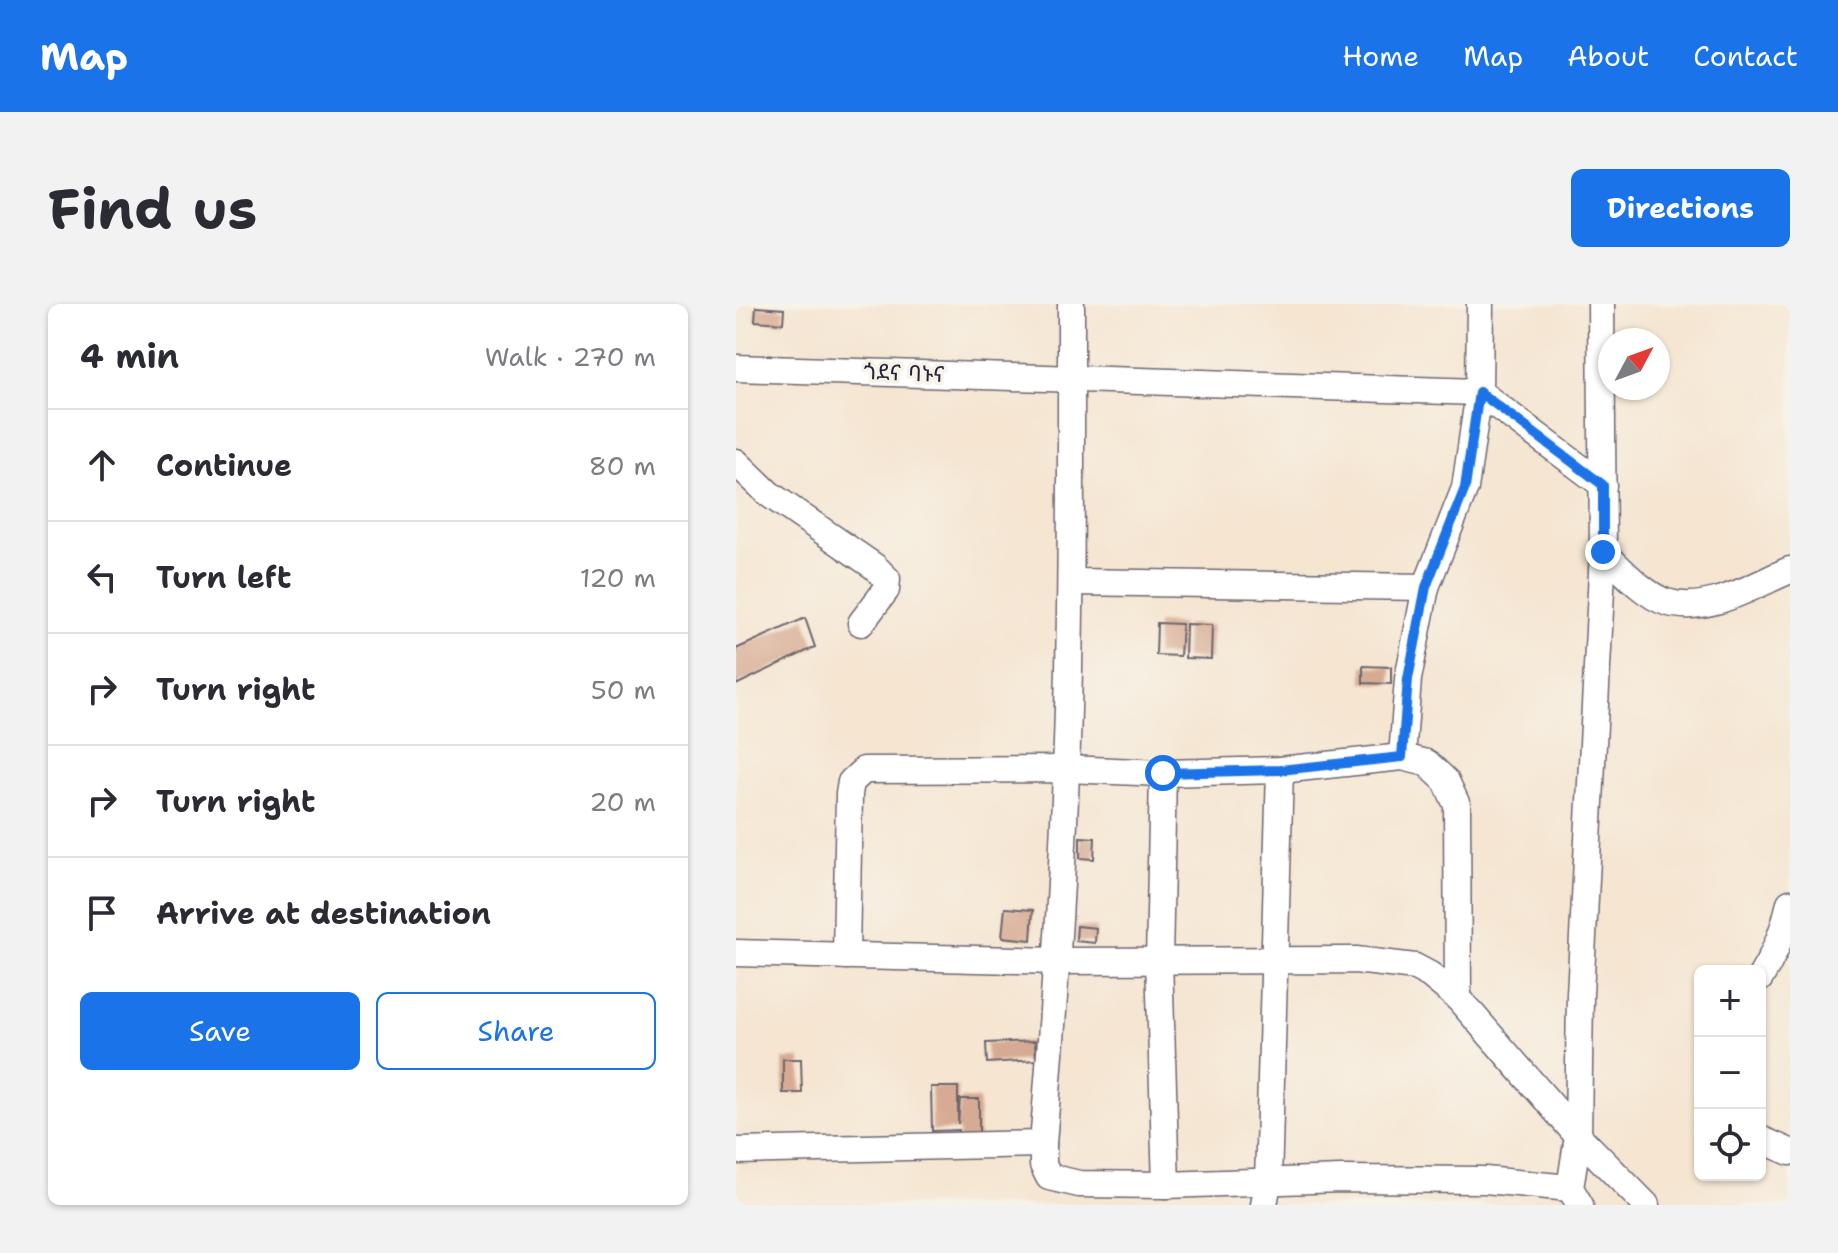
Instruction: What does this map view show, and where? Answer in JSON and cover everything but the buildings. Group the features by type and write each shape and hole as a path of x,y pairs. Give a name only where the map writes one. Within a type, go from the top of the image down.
{"street":[{"path":"1071,304 1071,582 1058,961 1043,1144 1043,1165 1049,1177 1079,1184 1166,1185 1266,1193 1341,1179 1485,1180 1575,1196 1580,994 1603,552 1601,304"},
{"path":"1402,757 1408,679 1426,587 1465,488 1479,392 1480,304"},
{"name":"ጎደና ባኑና","path":"736,368 1479,392"},
{"path":"1479,392 1603,485"},
{"path":"736,462 769,494 875,567 887,579 886,590 861,623"},
{"path":"1603,552 1633,581 1666,602 1694,604 1723,599 1790,570"},
{"path":"1071,582 1426,587"},
{"path":"846,956 849,794 851,782 864,770 1066,769 1163,773 1280,770 1402,757 1427,763 1446,781 1457,805 1458,998"},
{"path":"1266,1193 1280,770"},
{"path":"1163,773 1159,960 1166,1185"},
{"path":"1766,968 1785,927 1790,903"},
{"path":"736,953 1058,961 1356,960 1415,967 1458,998 1578,1136 1646,1205"},
{"path":"1766,1142 1790,1152"},
{"path":"736,1151 1043,1144"}],"route":[{"path":"1163,773 1280,770 1402,757 1408,679 1426,587 1465,488 1479,392 1603,485 1603,552"}]}
